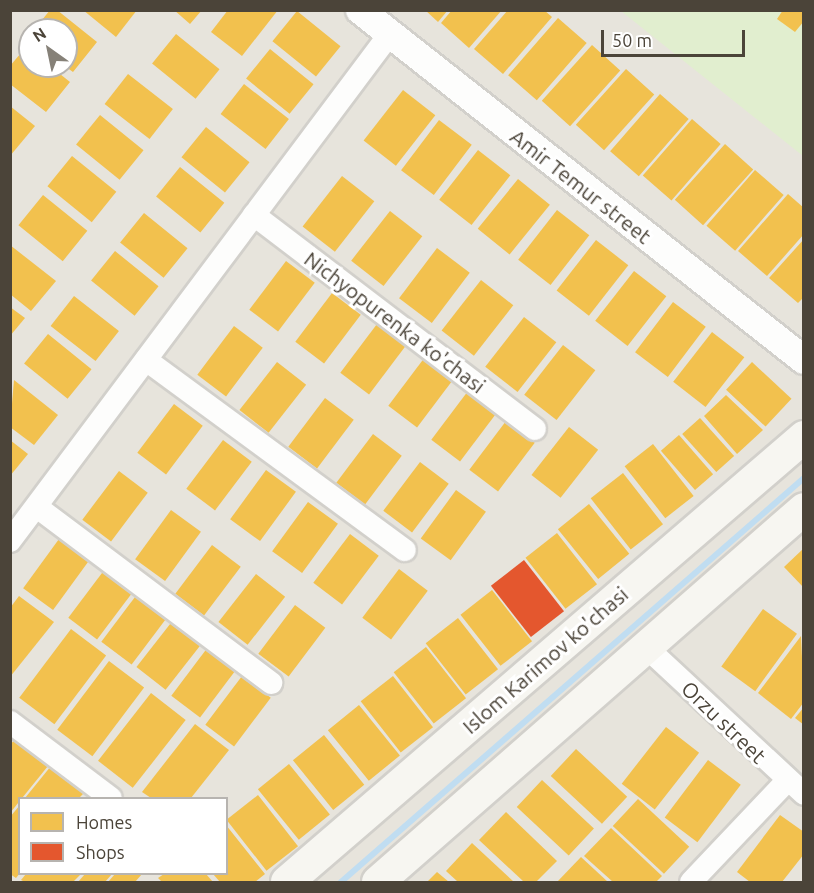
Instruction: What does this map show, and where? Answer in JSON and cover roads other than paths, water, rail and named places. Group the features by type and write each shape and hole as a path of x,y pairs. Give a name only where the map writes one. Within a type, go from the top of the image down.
{"main road":[{"name":"Islom Karimov ko'chasi","path":"287,882 804,437"},
{"path":"378,882 804,509"}],"street":[{"name":"Amir Temur street","path":"360,10 804,360"},
{"path":"10,541 389,35"},
{"name":"Nichyopurenka ko'chasi","path":"254,215 535,429"},
{"path":"146,360 405,550"},
{"path":"37,507 271,683"},
{"name":"Orzu street","path":"646,647 795,788"},
{"path":"10,722 110,797"},
{"path":"691,882 795,788"}],"waterway":[{"path":"341,882 804,478"}]}
